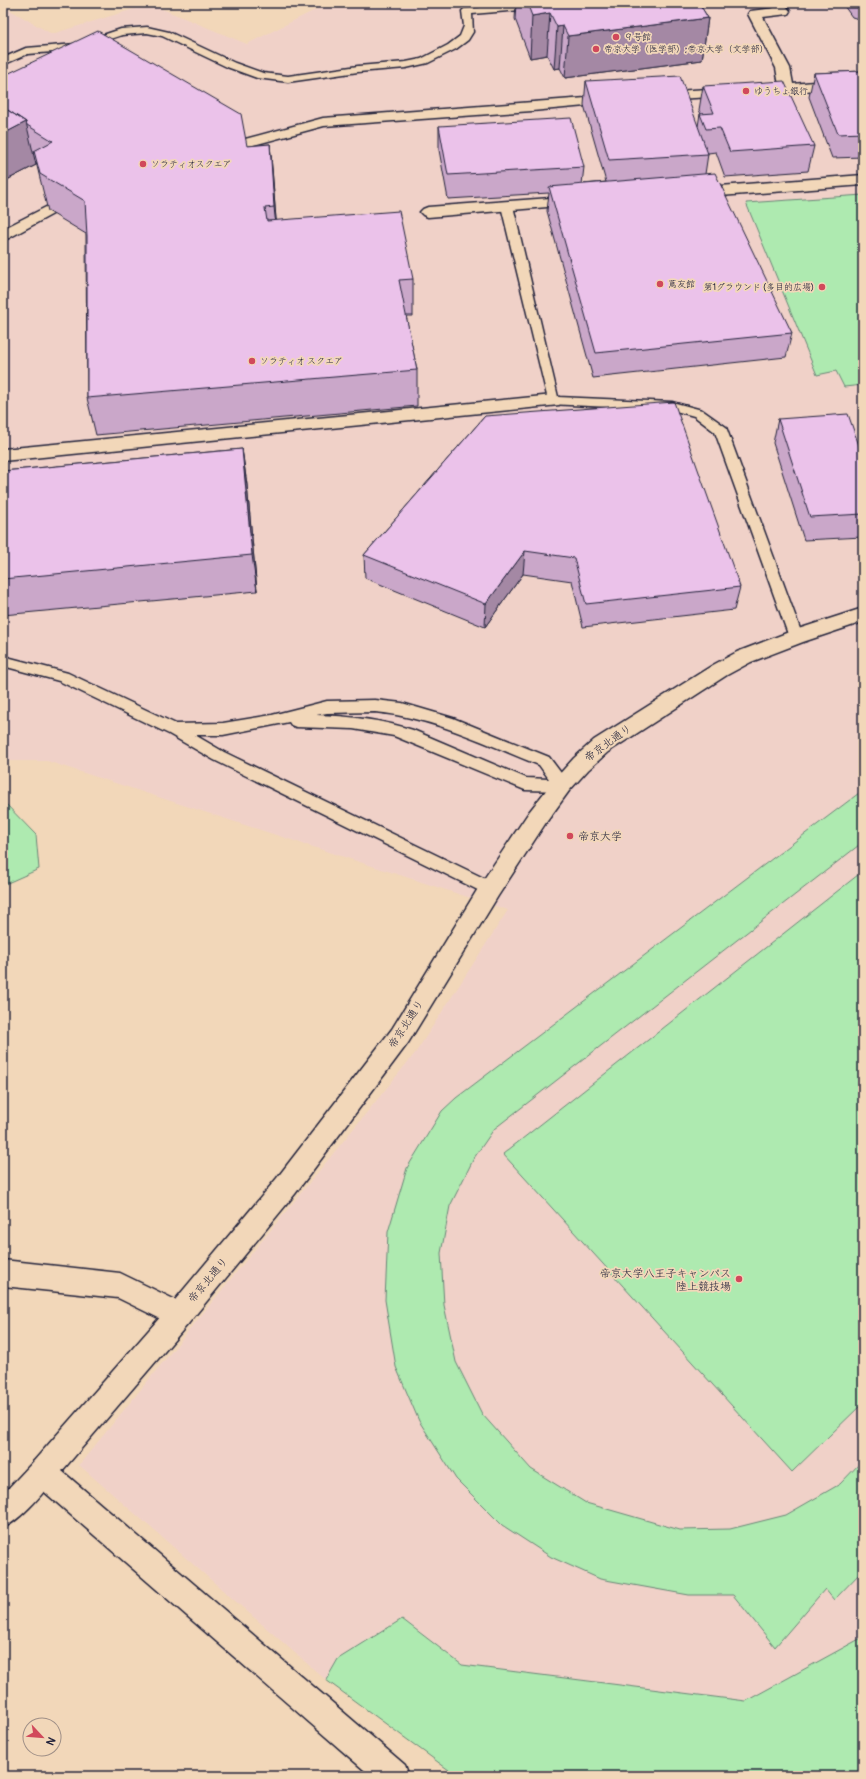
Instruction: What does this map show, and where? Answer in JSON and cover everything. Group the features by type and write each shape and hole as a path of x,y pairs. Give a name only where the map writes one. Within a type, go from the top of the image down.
{"street":[{"path":"777,3 782,12 755,14 783,68 787,89"},
{"path":"641,97 787,89 858,82 863,80"},
{"path":"239,145 323,122 532,107 626,98"},
{"path":"681,194 863,180"},
{"path":"428,212 594,200"},
{"path":"3,235 48,211"},
{"path":"3,455 553,401"},
{"name":"帝京北通り","path":"3,1514 43,1472 179,1315 286,1186 400,1036 490,889 537,818 580,764 601,746 713,674 744,657 796,637 863,616"},
{"path":"3,1273 120,1286 179,1315"},
{"path":"43,1472 394,1776"}],"lane":[{"path":"3,62 26,51 77,47 121,32 147,30 165,34 231,65 261,76 288,79 358,69 406,65 424,61 452,47 464,38 470,26 467,11 485,6 568,3"},
{"path":"507,206 553,401 672,406 698,413 721,430 796,637"},
{"path":"3,662 63,676 174,730 218,756 490,889"},
{"path":"174,730 223,729 272,721 327,707 375,706 402,709 448,722 544,761 562,785"},
{"path":"272,721 344,721 388,728 408,734 525,784 562,785"}],"shaded area":[{"name":"帝京大学","path":"329,3 863,3 863,1637 746,1701 462,1665 402,1619 338,1659 326,1680 79,1465 416,1052 508,910 47,761 3,761 3,6 52,34 150,4 247,44"}],"green space":[{"name":"第1グラウンド (多目的広場)","path":"863,195 863,385 844,387 836,371 817,375 746,203"},
{"path":"863,790 863,842 494,1129 474,1158 450,1206 441,1253 444,1305 456,1362 482,1414 531,1469 586,1503 680,1530 730,1529 786,1515 840,1484 863,1460 863,1570 834,1600 825,1589 775,1647 733,1595 689,1595 600,1579 551,1557 502,1525 456,1479 419,1421 396,1367 385,1300 388,1232 407,1168 442,1111 456,1098"},
{"path":"3,801 36,835 39,869 3,885"},
{"name":"帝京大学八王子キャンパス 陸上競技場","path":"863,871 863,1403 792,1472 503,1154"},
{"path":"402,1619 462,1665 746,1701 863,1637 863,1776 457,1776 326,1680 338,1659"}],"building":[{"path":"527,3 699,3 708,18 568,36 563,26 557,27 550,13 532,16"},
{"path":"98,31 241,114 247,146 270,144 274,207 265,208 267,221 399,211 413,279 399,280 417,370 87,398 87,236 85,201 40,174 34,151 53,141 27,125 26,122 3,107 3,76"},
{"path":"863,71 863,133 838,134 814,73"},
{"path":"680,76 708,154 609,160 586,81"},
{"path":"784,81 814,146 730,152 720,128 706,129 700,114 714,113 703,86"},
{"path":"3,107 26,122 3,134"},
{"path":"571,118 584,167 448,175 439,126"},
{"name":"蔦友館","path":"715,173 792,333 596,353 549,187"},
{"path":"674,402 740,587 586,604 574,558 525,551 486,604 364,555 485,416"},
{"path":"848,414 863,457 863,514 810,517 778,419"},
{"path":"242,449 252,555 3,579 3,471"}],"place":[{"name":"９号館","path":"616,37"},
{"name":"帝京大学（医学部）;帝京大学（文学部）","path":"596,49"},
{"name":"ゆうちょ銀行","path":"746,91"},
{"name":"ソラティオスクエア","path":"143,164"},
{"name":"蔦友館","path":"660,284"},
{"name":"第1グラウンド (多目的広場)","path":"822,287"},
{"name":"ソラティオ スクエア","path":"252,361"},
{"name":"帝京大学","path":"570,836"},
{"name":"帝京大学八王子キャンパス 陸上競技場","path":"739,1279"}]}
